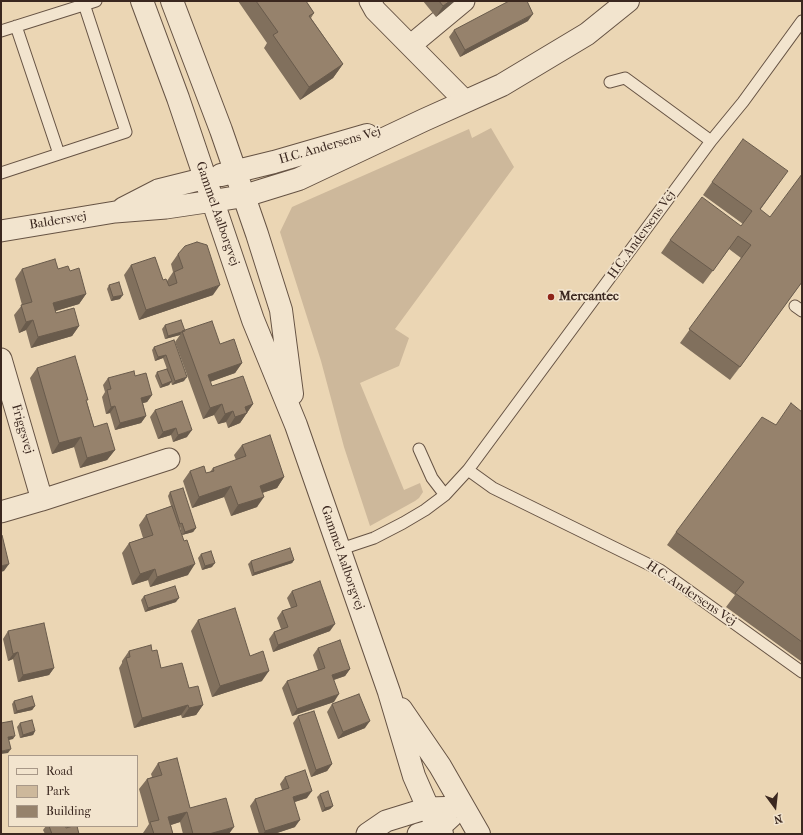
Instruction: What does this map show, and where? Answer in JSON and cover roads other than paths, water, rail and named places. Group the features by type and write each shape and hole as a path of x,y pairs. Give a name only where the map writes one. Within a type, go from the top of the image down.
{"street":[{"name":"Gammel Aalborgvej","path":"142,1 206,178 253,320 296,425 338,550 389,692 414,776 428,808 441,831"},
{"name":"Gammel Aalborgvej","path":"172,1 236,171 281,310 296,425"},
{"path":"370,1 375,10 465,101"},
{"path":"411,46 464,1"},
{"name":"H.C. Andersens Vej","path":"213,200 244,196 299,179 502,85 587,34 628,1"},
{"name":"H.C. Andersens Vej","path":"206,178 274,162 424,120"},
{"name":"Baldersvej","path":"115,212 158,190 206,178"},
{"name":"Baldersvej","path":"1,231 115,212 166,208 213,200"},
{"name":"Friggsvej","path":"1,358 42,500"},
{"path":"1,512 168,459"},
{"name":"Gammel Aalborgvej","path":"389,692 440,766 479,834"},
{"path":"367,834 386,821 428,808 463,807"},
{"path":"418,834 441,831 463,807"}],"lane":[{"path":"1,31 96,1"},
{"path":"1,173 126,132 84,4"},
{"name":"H.C. Andersens Vej","path":"338,550 374,538 425,510 445,495 468,470 711,141 743,102 802,21"},
{"path":"16,26 59,154"},
{"path":"610,82 625,78 711,141"},
{"path":"419,450 432,478 445,495"},
{"name":"H.C. Andersens Vej","path":"468,470 493,488 660,570 802,672"}],"place":[{"name":"Mercantec","path":"551,297"}]}
